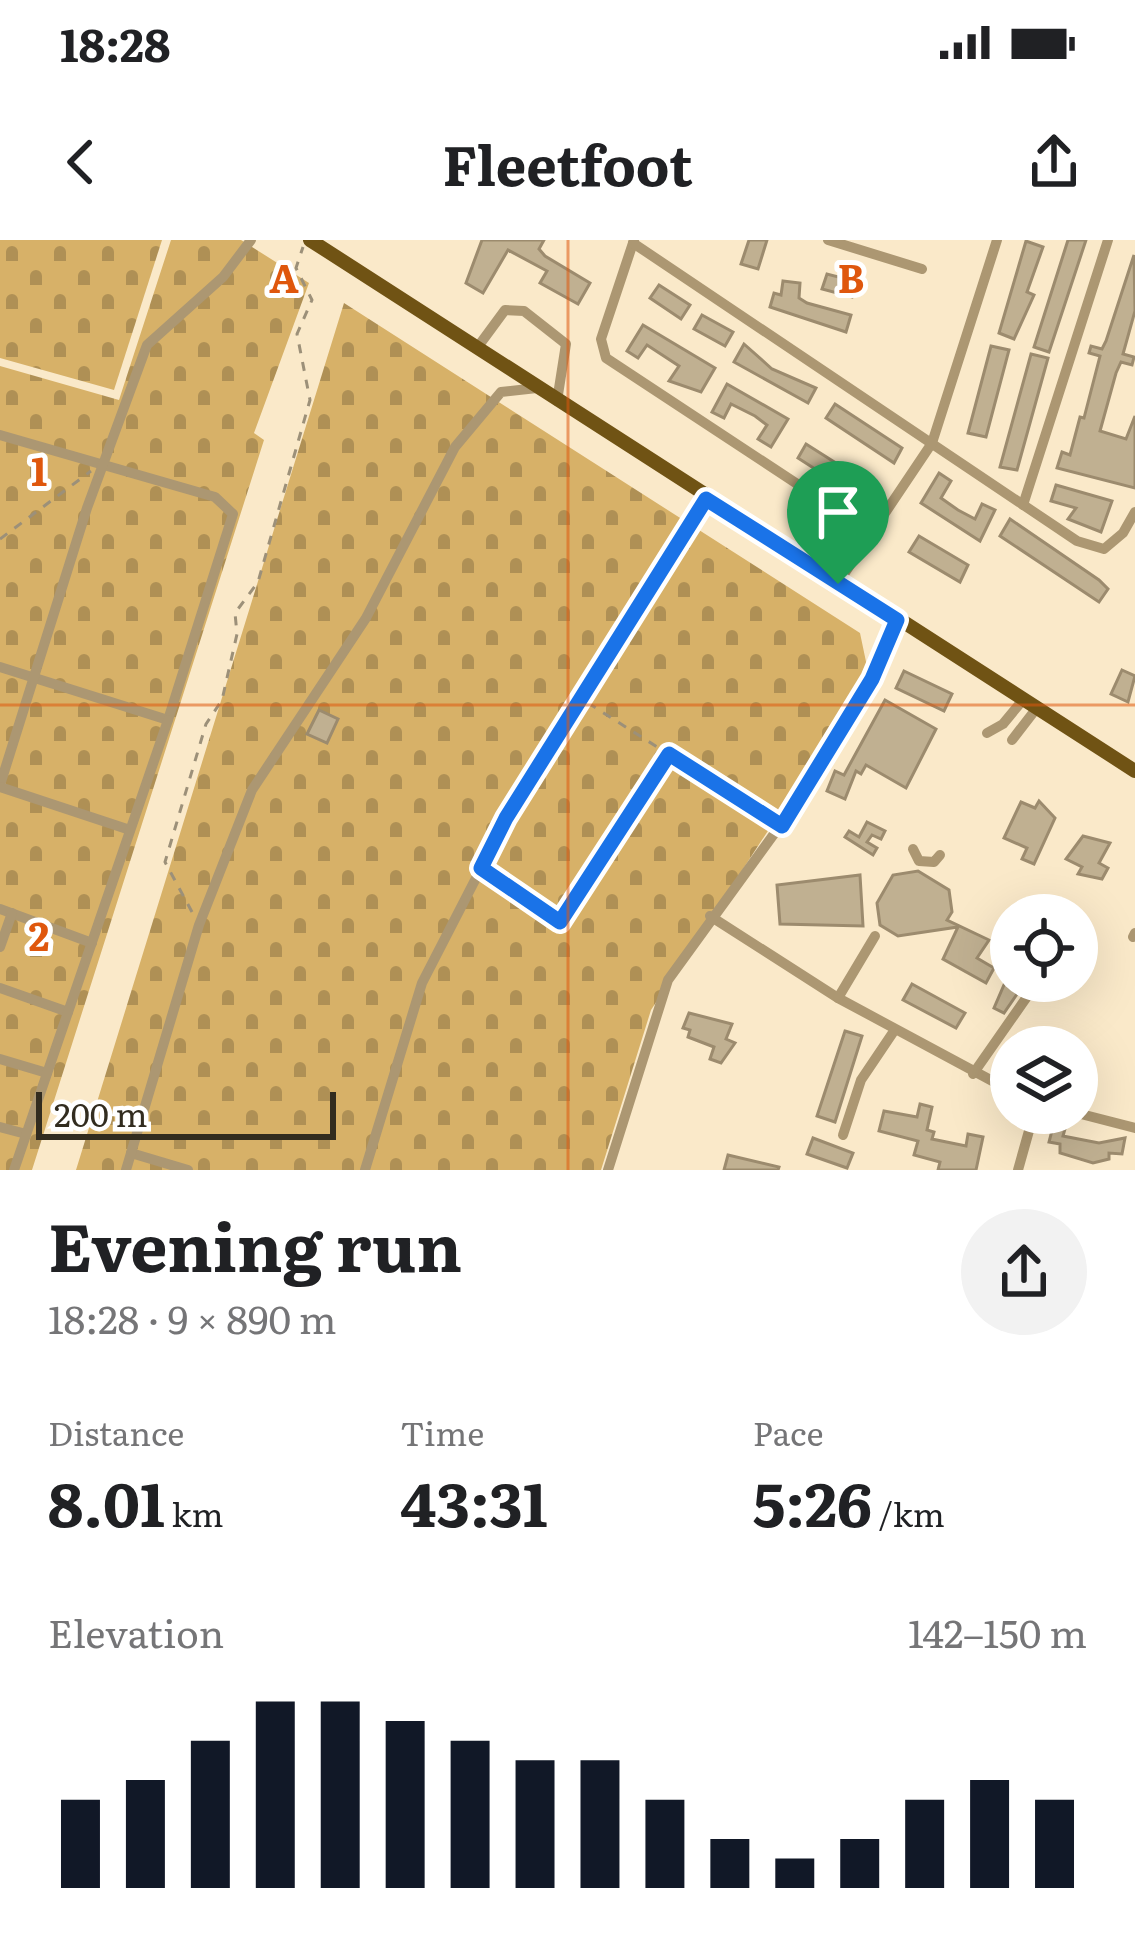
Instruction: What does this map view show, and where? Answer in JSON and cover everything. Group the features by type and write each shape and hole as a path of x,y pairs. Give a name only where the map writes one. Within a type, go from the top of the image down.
{"main road":[{"path":"308,240 1135,771"}],"street":[{"path":"130,830 0,786 103,465 147,345 223,277 251,240"},
{"path":"828,240 922,269"},
{"path":"838,584 932,443 997,240"},
{"path":"1024,506 1108,240"},
{"path":"870,532 606,358 601,339 634,242 1077,542 1104,549 1123,532 1135,512"},
{"path":"477,348 505,310 524,311 566,344 557,401"},
{"path":"126,1170 199,925 252,790 366,619 455,447 501,392 537,388"},
{"path":"0,435 215,497 233,514 14,1170"},
{"path":"365,1170 422,983 481,868 706,499"},
{"path":"608,1170 652,1017 668,980 710,916 782,826 872,679 897,620"},
{"path":"0,667 168,720"},
{"path":"987,733 1029,705"},
{"path":"1012,740 1029,705"},
{"path":"914,849 919,861 934,862 940,855"},
{"path":"0,947 6,911 92,943"},
{"path":"710,916 838,998 990,1082"},
{"path":"838,998 875,936"},
{"path":"0,988 68,1012"},
{"path":"973,1074 1023,1002"},
{"path":"843,1135 861,1080 895,1031"},
{"path":"0,1059 47,1073"},
{"path":"1098,1118 1135,1128"},
{"path":"0,1127 26,1134"},
{"path":"1018,1170 1028,1134"},
{"path":"131,1153 188,1170"}],"path":[{"path":"199,925 165,862 206,724 222,700 237,634 235,613 258,582 310,400 297,334 312,300 296,268 308,240"},
{"path":"0,539 70,482 103,465"},
{"path":"581,698 782,826"},
{"path":"481,868 560,922 669,754"}],"green space":[{"path":"0,240 162,240 114,390 0,358"},
{"path":"171,240 241,240 309,283 254,433 264,440 32,1170 0,1170 0,366 119,400"},
{"path":"344,303 860,633 869,676 651,1010 601,1170 76,1170"}],"building":[{"path":"482,240 544,240 539,249 545,256 590,283 578,304 540,283 547,271 508,250 483,293 466,283"},
{"path":"749,240 767,240 758,269 741,264"},
{"path":"1068,240 1086,240 1049,352 1034,347"},
{"path":"1026,241 1043,247 1027,292 1034,295 1014,339 999,333"},
{"path":"1134,255 1135,311 1123,354 1134,357 1132,365 1121,362 1100,431 1126,439 1135,416 1135,488 1057,468 1062,452 1070,455 1080,417 1084,418 1100,356 1089,353 1091,346 1102,349 1106,341"},
{"path":"846,263 860,267 852,297 822,289 827,274 842,278"},
{"path":"783,281 800,283 799,298 807,303 851,315 846,332 770,307 774,293 781,295"},
{"path":"659,285 690,305 681,319 650,298"},
{"path":"702,315 733,332 725,346 694,329"},
{"path":"643,325 715,368 701,392 669,381 679,366 647,345 638,358 627,351"},
{"path":"744,344 772,369 816,388 808,403 734,362"},
{"path":"991,346 1009,350 986,437 968,433"},
{"path":"1031,354 1048,358 1017,470 1000,467"},
{"path":"727,384 788,419 771,447 758,439 767,425 755,416 731,404 724,418 712,412"},
{"path":"835,404 902,448 894,463 826,418"},
{"path":"806,444 880,491 871,505 798,458"},
{"path":"939,473 951,481 941,498 958,510 975,519 982,504 995,510 980,541 921,503"},
{"path":"1056,485 1112,501 1101,532 1068,519 1076,508 1051,501"},
{"path":"1010,519 1099,580 1108,589 1099,602 1000,536"},
{"path":"919,536 968,565 960,582 909,552"},
{"path":"1122,670 1135,676 1128,702 1111,694"},
{"path":"904,671 952,694 944,711 896,688"},
{"path":"885,700 936,729 906,788 866,765 861,774 856,771 845,799 827,791 835,771 844,775"},
{"path":"319,710 338,719 327,743 307,734"},
{"path":"1039,801 1055,818 1034,864 1022,859 1027,848 1004,838 1021,802 1035,808"},
{"path":"867,822 885,831 881,839 872,835 867,842 877,848 873,855 845,837 849,831 859,837"},
{"path":"1083,836 1110,843 1099,863 1108,868 1102,879 1078,874 1082,867 1066,859"},
{"path":"918,871 949,890 952,912 947,920 989,940 977,958 990,966 986,983 943,959 958,927 898,936 880,925 877,903 893,875"},
{"path":"860,875 863,926 780,924 777,885"},
{"path":"912,984 965,1013 956,1028 903,1000"},
{"path":"997,1002 1012,1002 1004,1013 994,1008"},
{"path":"689,1013 732,1024 726,1039 735,1043 721,1063 710,1059 714,1047 688,1037 690,1030 683,1028"},
{"path":"845,1031 862,1036 835,1122 817,1116"},
{"path":"920,1104 932,1107 927,1130 934,1132 932,1139 966,1146 968,1134 983,1137 976,1170 938,1170 940,1162 914,1155 918,1141 879,1131 884,1111 917,1117"},
{"path":"1051,1134 1099,1143 1125,1138 1122,1154 1109,1153 1109,1159 1093,1163 1060,1153 1060,1144 1049,1142"},
{"path":"813,1138 853,1153 847,1168 807,1154"},
{"path":"728,1155 779,1167 724,1170"}],"route":[{"path":"706,499 838,584 897,620 854,712 782,826 669,754 560,922 481,868 506,818 706,499"}]}
